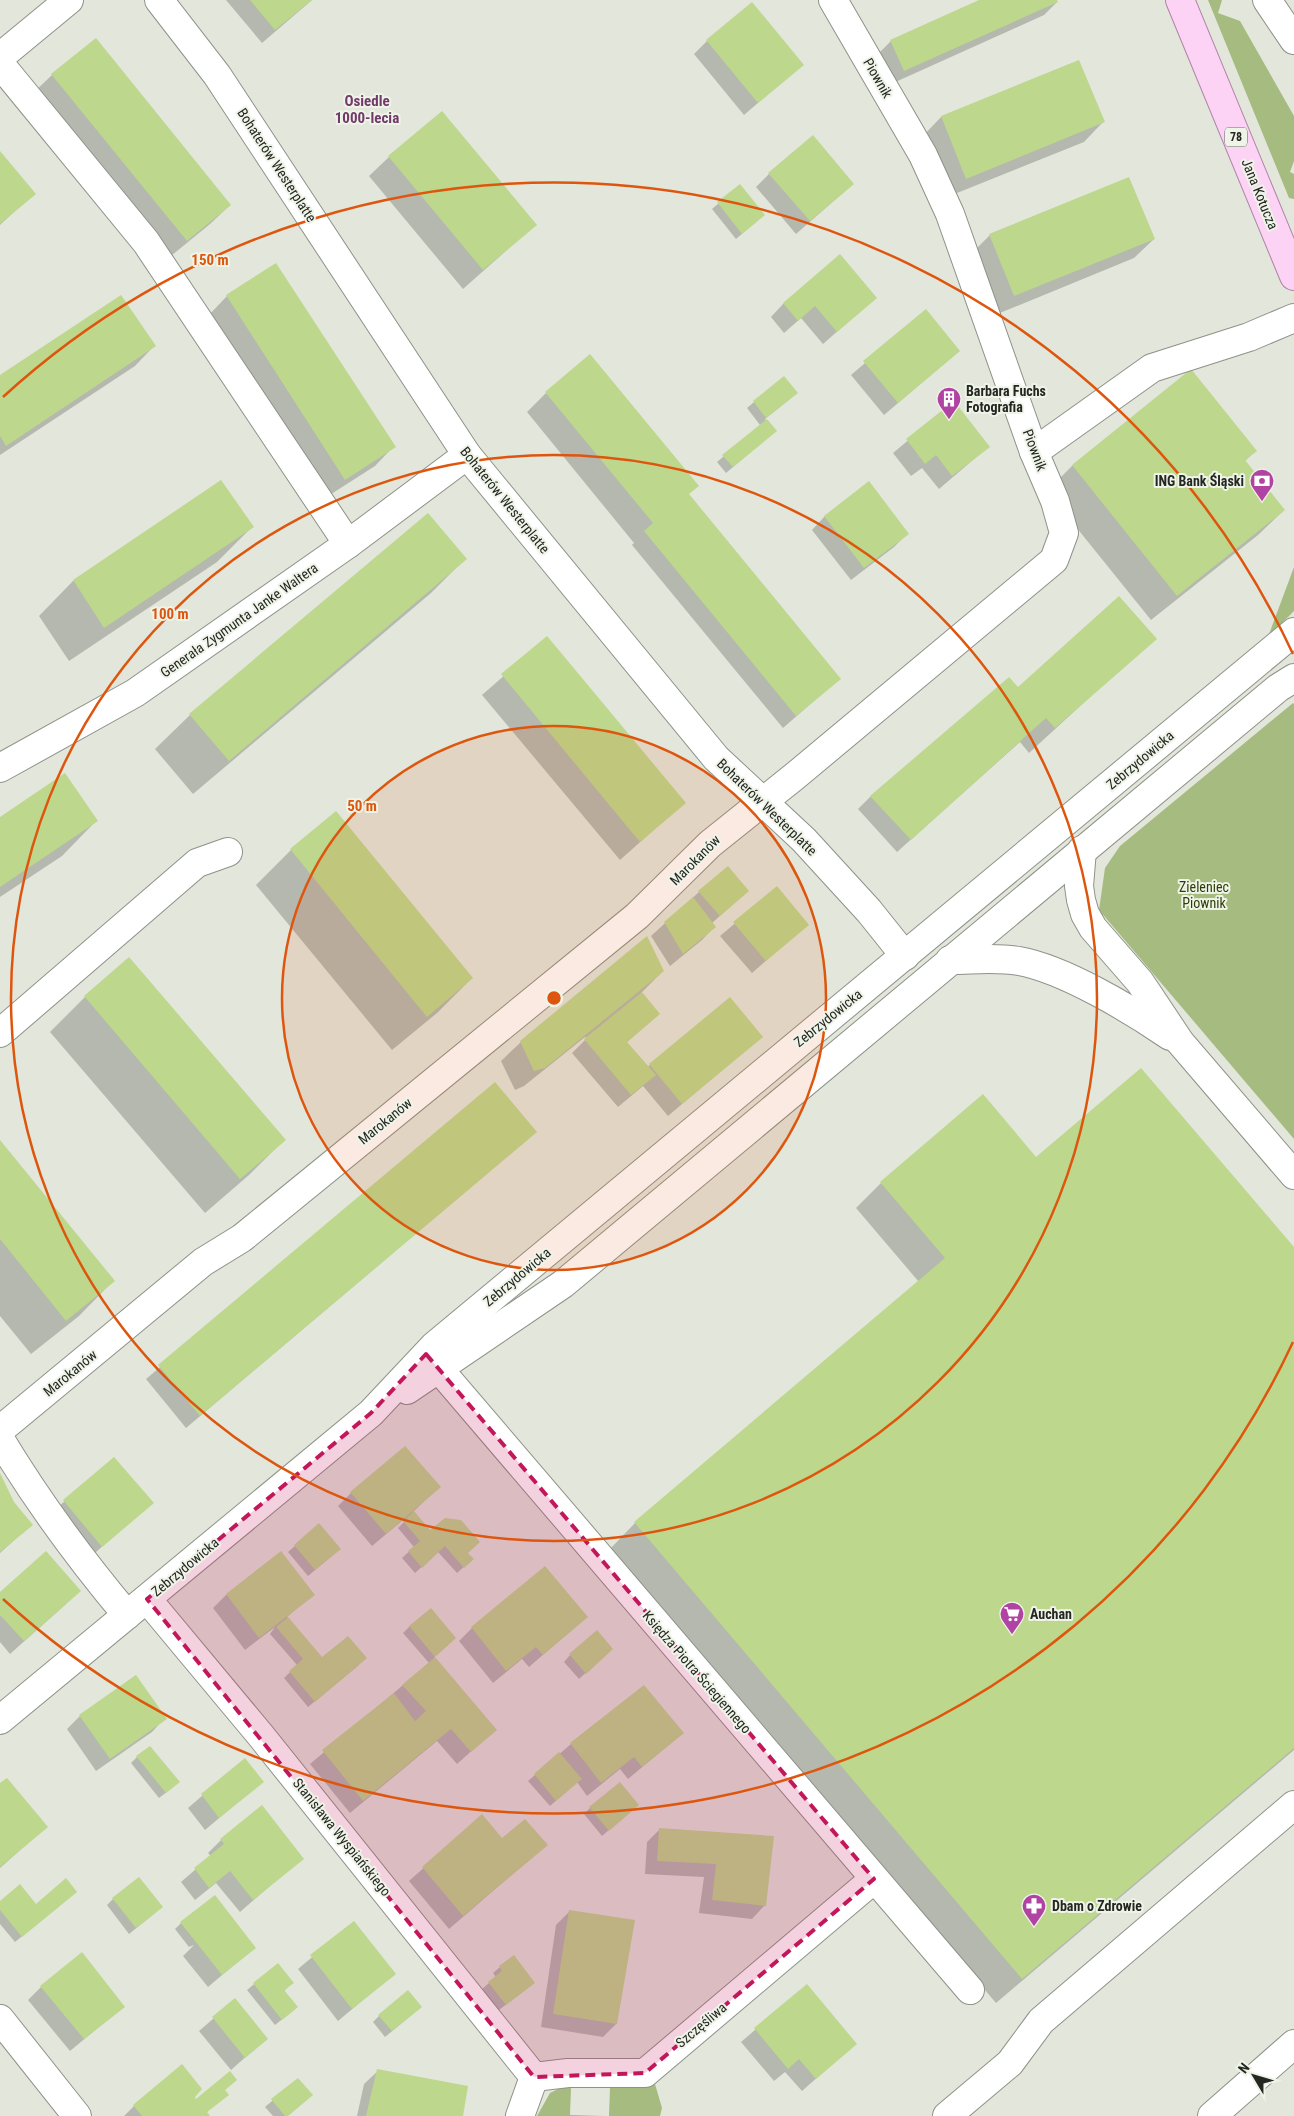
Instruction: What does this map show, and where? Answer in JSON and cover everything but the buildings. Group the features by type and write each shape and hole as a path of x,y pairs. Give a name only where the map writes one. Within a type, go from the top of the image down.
{"main road":[{"name":"Jana Kotucza","path":"1180,0 1294,274"}],"street":[{"path":"0,57 69,0"},
{"name":"Bohaterów Westerplatte","path":"159,0 217,75 467,455 716,758 817,854 869,911 905,956"},
{"name":"Piownik","path":"763,801 1054,560 1064,533 1055,501 1034,452 950,214 922,155 832,0"},
{"path":"1267,0 1294,40"},
{"path":"0,64 146,242 348,544"},
{"path":"1034,452 1152,368 1249,338 1294,318"},
{"name":"Generała Zygmunta Janke Waltera","path":"0,768 135,693 348,544 467,455"},
{"name":"Zebrzydowicka","path":"0,1720 433,1361 711,1116 1294,632"},
{"name":"Zebrzydowicka","path":"433,1361 564,1284 741,1151 950,960 1278,688 1294,678"},
{"name":"Marokanów","path":"0,1430 203,1262 242,1238 637,916 710,844 763,801"},
{"path":"1082,850 1079,886 1085,914 1093,928 1140,982 1180,1042 1294,1175"},
{"path":"0,1033 197,863 228,852"},
{"path":"950,960 997,959 1036,965 1132,1011 1180,1042"},
{"path":"711,1116 741,1151"},
{"name":"Księdza Piotra Ściegiennego","path":"433,1361 970,1990"},
{"name":"Stanisława Wyspiańskiego","path":"0,1439 42,1507 84,1564 137,1607 262,1737 534,2077"},
{"path":"947,2116 1010,2063 1042,2021 1294,1805"},
{"name":"Szczęśliwa","path":"534,2077 568,2073 645,2073 874,1879"},
{"path":"0,2019 77,2116"},
{"path":"1212,2116 1294,2044"},
{"path":"520,2116 534,2077"}],"highlighted area":[{"path":"426,1354 874,1879 645,2073 534,2077 147,1599 371,1413"}],"green space":[{"path":"1208,0 1222,0 1218,13 1240,21 1294,116 1294,161 1290,172 1294,174 1294,199 1289,198"},
{"path":"1294,567 1294,611 1268,637"},
{"name":"Zieleniec Piownik","path":"1293,703 1294,1139 1099,910 1105,868 1120,846"},
{"path":"655,2084 662,2108 660,2116 609,2116 610,2088"},
{"path":"560,2088 571,2088 570,2115 604,2116 537,2116 550,2093"}],"place":[{"name":"Barbara Fuchs Fotografia","path":"949,420"},
{"name":"ING Bank Śląski","path":"1262,502"},
{"name":"Auchan","path":"1012,1635"},
{"name":"Dbam o Zdrowie","path":"1034,1927"}],"district":[{"name":"Osiedle 1000-lecia","path":"367,110"}]}
